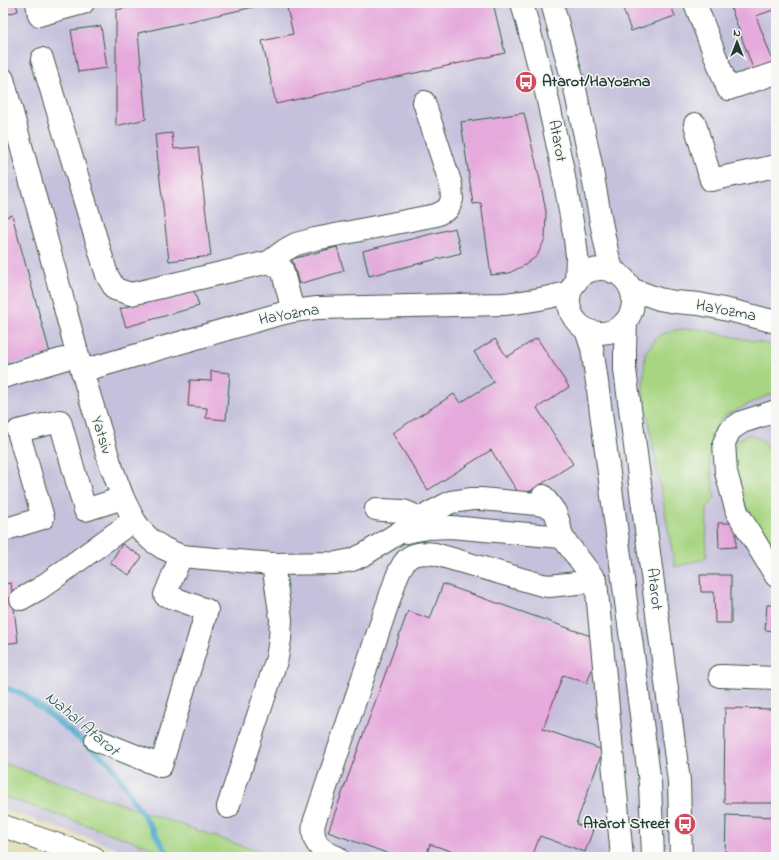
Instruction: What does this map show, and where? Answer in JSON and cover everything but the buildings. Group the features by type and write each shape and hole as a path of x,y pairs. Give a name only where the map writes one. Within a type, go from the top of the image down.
{"street":[{"path":"37,3 39,15 83,3"},
{"name":"Atarot","path":"522,3 547,96 562,166 577,256 573,287"},
{"name":"Atarot","path":"552,3 575,89 608,256 614,272"},
{"path":"695,3 728,89 776,73"},
{"path":"42,59 107,275 115,289 131,294 269,262 296,244 314,239 436,215 448,209 452,199 451,185 424,102"},
{"name":"Yatsiv","path":"4,89 80,363 110,463 123,498 134,520 151,540 163,548 180,556 272,564 336,563 352,560 365,554 390,538 423,524 440,527 562,537"},
{"path":"695,124 711,180 776,166"},
{"path":"269,262 282,269 293,311"},
{"path":"603,269 614,272 627,282 631,289 633,306 628,318 617,329 607,333 596,333 580,323 570,309 569,300 573,287 583,275 603,269"},
{"name":"HaYozma","path":"3,377 80,363 293,311 317,308 504,304 528,302 550,298 573,287"},
{"name":"HaYozma","path":"631,289 658,299 699,304 776,322"},
{"name":"HaYozma","path":"628,318 644,308 675,302"},
{"name":"HaYozma","path":"504,304 552,310 580,323"},
{"name":"Atarot","path":"628,318 625,349 625,370 679,781 681,857"},
{"name":"Atarot","path":"580,323 592,348 596,375 650,783 653,857"},
{"path":"773,565 737,512 726,472 724,443 730,430 742,422 776,411"},
{"path":"3,530 44,518 18,431 60,422 85,510 123,498"},
{"path":"537,489 555,512 562,537 596,581 622,857"},
{"path":"376,509 385,511 402,511 411,514 423,524 459,504 462,500 481,499 537,504 551,507"},
{"path":"21,599 39,589 134,520"},
{"path":"337,857 326,853 317,844 313,834 314,823 396,579 400,568 408,558 423,553 435,554 542,585 555,586 596,581"},
{"path":"96,740 161,766 207,610 165,595 180,556"},
{"path":"228,807 277,658 281,619 272,564"},
{"path":"720,676 776,678"},
{"path":"3,826 93,857"}],"shaded area":[{"path":"3,3 776,3 776,857 142,857 3,809"}],"green space":[{"path":"679,329 698,329 776,346 776,392 724,416 711,434 709,459 715,498 707,508 706,558 675,567 643,390 645,353 659,335"},
{"path":"749,434 764,441 776,462 776,536 768,541 755,522 740,495 733,458 736,441"},
{"path":"3,763 274,857 178,857 3,796"}],"waterway":[{"name":"Nahal Atarot","path":"3,687 23,694 110,763 170,857"}],"place":[{"name":"Atarot/HaYozma","path":"526,82"},
{"name":"Atarot Street","path":"685,824"}]}
